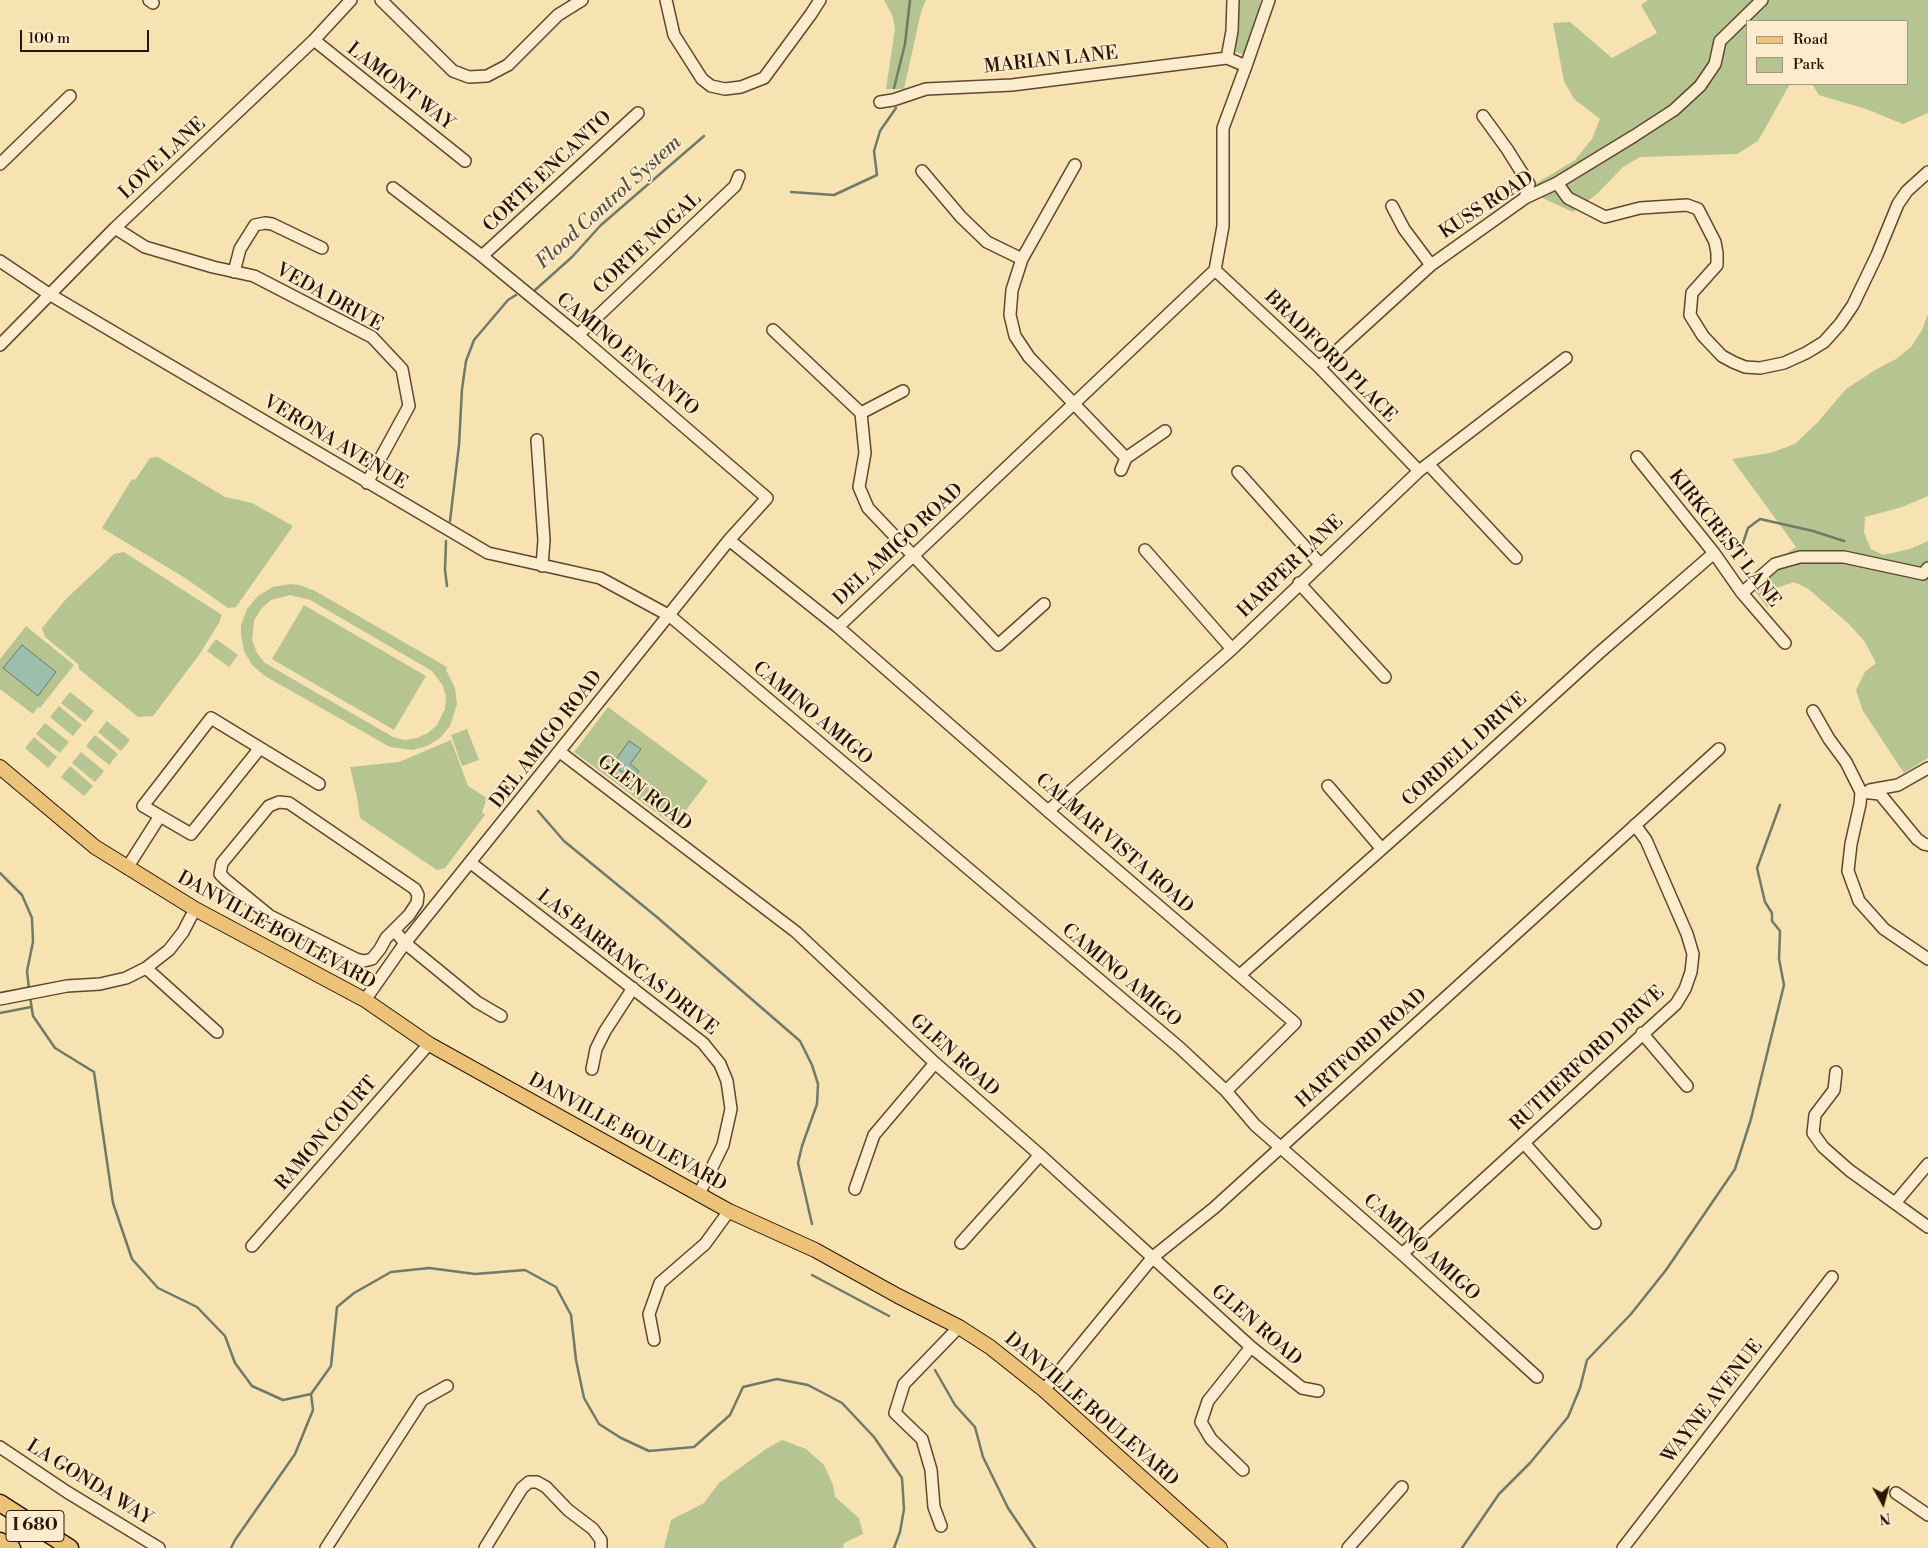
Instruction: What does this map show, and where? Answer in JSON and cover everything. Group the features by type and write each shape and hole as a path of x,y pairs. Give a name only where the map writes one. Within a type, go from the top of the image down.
{"highway":[{"name":"I 680","path":"0,1503 70,1548"},
{"name":"I 680","path":"0,1541 12,1548"}],"main road":[{"name":"DANVILLE BOULEVARD","path":"0,767 70,827 127,868 195,909 365,1000 429,1044 729,1211 815,1250 959,1327 990,1347 1044,1390 1220,1548"}],"street":[{"name":"LOVE LANE","path":"0,345 115,228 314,40 351,0"},
{"path":"381,0 453,71 469,77 486,76 508,65 558,15 582,0"},
{"path":"666,0 674,35 692,64 702,78 711,86 726,89 741,88 764,78 820,0"},
{"path":"1233,0 1232,31 1227,58 1246,66"},
{"path":"1215,270 1223,226 1223,128 1269,0"},
{"path":"1557,183 1674,110 1700,86 1715,64 1720,41 1762,0"},
{"name":"LAMONT WAY","path":"314,40 465,161"},
{"name":"MARIAN LANE","path":"880,102 926,89 1012,85 1227,58"},
{"path":"0,164 70,96"},
{"name":"CORTE ENCANTO","path":"482,256 638,113"},
{"path":"1483,116 1529,184 1525,198"},
{"path":"1075,165 1022,259 1012,290 1010,315 1015,336 1029,358 1126,458"},
{"path":"922,171 961,217 987,242 1022,259"},
{"name":"KUSS ROAD","path":"1318,367 1431,265 1525,198 1557,183 1568,198 1605,217 1650,208 1687,205 1698,209 1715,242 1718,253 1717,265 1692,293 1690,314 1703,336 1722,356 1733,362 1745,367 1760,368 1784,363 1824,342 1840,324 1853,305 1873,264 1898,204 1907,191 1928,172"},
{"name":"CORTE NOGAL","path":"578,335 735,186 738,176"},
{"name":"CAMINO ENCANTO","path":"393,188 482,256 578,335 767,498 729,540"},
{"path":"1392,206 1404,229 1431,265"},
{"path":"234,272 240,249 255,225 272,224 322,248"},
{"name":"VEDA DRIVE","path":"115,228 145,247 213,267 254,276 372,338 402,369 409,406 367,483"},
{"name":"VERONA AVENUE","path":"0,261 49,294 488,554 600,578 670,616"},
{"name":"BRADFORD PLACE","path":"1215,270 1318,367 1418,471"},
{"name":"DEL AMIGO ROAD","path":"365,1000 406,943 729,540 838,627 1215,270"},
{"path":"773,330 861,413 865,453 859,487 868,508 998,645 1044,604"},
{"name":"HARPER LANE","path":"1048,811 1232,649 1418,471 1566,358"},
{"path":"861,413 903,391"},
{"path":"1121,470 1126,458 1166,431"},
{"path":"537,440 544,540 542,566"},
{"name":"KIRKCREST LANE","path":"1637,457 1714,553 1742,593 1785,643"},
{"path":"1428,464 1516,558"},
{"path":"1238,472 1320,564"},
{"path":"1145,550 1232,649"},
{"name":"CORDELL DRIVE","path":"1240,975 1599,652 1714,553"},
{"path":"1742,593 1775,564 1800,557 1844,556 1923,574 1928,568"},
{"path":"1299,583 1384,677"},
{"name":"CAMINO AMIGO","path":"670,616 1180,1048 1226,1091 1254,1125 1402,1254 1537,1377"},
{"name":"CALMAR VISTA ROAD","path":"838,627 1048,811 1295,1023 1226,1091"},
{"path":"1814,711 1828,739 1846,762 1861,792 1850,844 1848,871 1859,900 1884,929 1928,960"},
{"path":"260,748 191,834 143,806 211,718 319,784"},
{"name":"HARTFORD ROAD","path":"1044,1390 1153,1257 1214,1208 1719,749"},
{"name":"GLEN ROAD","path":"560,752 796,932 935,1063 1040,1155 1251,1347 1302,1388 1318,1391"},
{"path":"1861,792 1898,786 1928,768"},
{"path":"1328,786 1381,848"},
{"path":"1861,792 1880,794 1917,839 1928,845"},
{"path":"279,802 289,804 415,890 418,895 417,903 409,915 394,930 386,938 372,960 356,959 270,916 222,877 220,874 222,863 269,806 279,802"},
{"path":"127,868 160,816"},
{"name":"RUTHERFORD DRIVE","path":"1402,1254 1676,1004 1685,989 1691,972 1693,954 1687,934 1646,840 1635,825"},
{"name":"LAS BARRANCAS DRIVE","path":"471,864 703,1044 720,1064 727,1082 731,1109 729,1123 723,1146 699,1194"},
{"path":"1,998 67,986 116,981 146,968 169,950 183,932 195,909"},
{"path":"394,930 406,943 478,1002 501,1016"},
{"path":"146,968 217,1032"},
{"path":"592,1069 596,1049 605,1031 633,988"},
{"path":"1642,1033 1687,1086"},
{"name":"RAMON COURT","path":"252,1246 429,1044"},
{"path":"855,1189 874,1134 935,1063"},
{"path":"1836,1072 1834,1090 1815,1115 1813,1133 1823,1147 1849,1170 1928,1227"},
{"path":"1524,1143 1595,1223"},
{"path":"961,1243 1040,1155"},
{"path":"1896,1203 1928,1164"},
{"path":"654,1340 649,1314 660,1283 705,1244 729,1211"},
{"name":"WAYNE AVENUE","path":"1622,1548 1832,1277"},
{"path":"941,1526 934,1506 931,1470 922,1439 895,1413 904,1384 959,1327"},
{"path":"1243,1470 1211,1439 1201,1422 1208,1401 1251,1347"},
{"path":"326,1548 422,1400 447,1386"},
{"name":"LA GONDA WAY","path":"0,1447 67,1492 159,1548"},
{"path":"486,1548 522,1488 529,1482 537,1482 546,1487 568,1510 593,1529 601,1540 601,1548"},
{"path":"1348,1548 1402,1487"},
{"path":"1896,1493 1928,1516"}],"green space":[{"path":"884,0 926,0 921,12 904,89 886,89 895,29 893,17"},
{"path":"1237,0 1261,0 1246,55 1235,52"},
{"path":"1648,0 1928,0 1928,113 1903,124 1866,109 1819,95 1813,85 1908,85 1908,20 1746,20 1746,85 1789,85 1758,141 1737,154 1640,157 1623,167 1597,194 1573,212 1538,196 1532,186 1575,160 1592,139 1600,119 1574,99 1564,81 1553,23 1570,22 1612,58 1657,33 1641,5"},
{"path":"1928,314 1928,496 1902,507 1865,517 1864,533 1871,549 1883,555 1910,549 1928,541 1928,758 1904,773 1863,711 1856,690 1865,672 1876,663 1865,642 1849,624 1807,588 1794,582 1776,588 1768,608 1747,581 1796,547 1732,459 1770,453 1795,444 1818,422 1846,389 1896,359 1911,347 1922,330"},
{"path":"158,457 225,497 252,503 293,526 236,607 228,608 182,576 102,528 132,479 135,480 150,458"},
{"path":"124,552 222,615 199,655 153,716 138,717 79,669 78,664 45,637 42,628 66,599 114,554"},
{"path":"290,584 315,591 447,667 446,670 455,688 457,704 450,726 440,738 427,746 412,750 390,747 265,676 252,665 244,651 241,625 247,609 258,596 273,587","holes":["290,595 310,600 432,671 443,686 446,697 445,709 437,725 428,733 417,738 405,740 393,737 265,663 257,653 252,640 254,621 261,609 271,600"]},
{"path":"304,605 426,676 394,730 272,659"},
{"path":"26,626 74,665 40,708 38,707 33,714 0,689 0,659"},
{"path":"216,639 238,655 229,667 207,651"},
{"path":"70,692 94,711 85,722 61,703"},
{"path":"59,706 82,725 73,736 50,717"},
{"path":"608,707 708,781 674,826 574,752"},
{"path":"107,721 130,740 121,751 98,732"},
{"path":"45,723 69,742 60,753 36,734"},
{"path":"467,729 479,760 462,766 451,735"},
{"path":"95,735 118,754 109,765 86,746"},
{"path":"34,737 57,757 48,768 25,748"},
{"path":"451,740 468,786 487,798 482,812 485,815 445,868 437,870 360,818 350,767 399,762"},
{"path":"81,752 104,771 95,782 72,763"},
{"path":"70,766 93,786 84,796 61,777"},
{"path":"782,1440 806,1449 824,1465 833,1485 835,1497 859,1518 863,1534 844,1543 843,1548 664,1548 671,1520 704,1503 719,1483 766,1449"}],"shaded area":[{"path":"22,645 56,672 38,696 3,668"},
{"path":"629,741 641,749 630,764 639,771 633,779 612,765"}],"waterway":[{"path":"894,88 905,44 910,0"},
{"path":"791,192 834,195 877,175 874,151 880,131 896,108"},
{"name":"Flood Control System","path":"534,291 572,257 601,225 704,136"},
{"name":"Flood Control System","path":"450,521 466,361 474,340 508,300 516,295"},
{"path":"1740,552 1748,528 1760,519 1813,531 1844,541"},
{"name":"Flood Control System","path":"446,541 445,570 447,586"},
{"path":"1462,1548 1499,1494 1530,1463 1568,1417 1580,1388 1587,1360 1631,1314 1666,1270 1735,1169 1751,1119 1784,985 1779,959 1780,931 1772,921 1772,913 1765,902 1757,868 1780,805"},
{"path":"538,811 564,841 658,918 800,1041 812,1065 818,1084 817,1104 798,1163 812,1224"},
{"path":"0,873 22,895 32,918 33,942 27,971 29,989"},
{"path":"30,997 33,1016 55,1048 94,1072 113,1203 132,1259 158,1288 197,1307 225,1336 235,1363 252,1386 283,1400 311,1394 331,1366 337,1307 354,1293 391,1272 429,1268 475,1274 525,1270 556,1287 571,1315 576,1360 584,1398 599,1424 621,1438 649,1451 694,1447 730,1415 743,1387 777,1379 808,1385 842,1403 874,1437 902,1478 904,1509 900,1532 894,1548"},
{"path":"0,1013 31,1007"},
{"path":"812,1275 889,1316"},
{"path":"935,1370 955,1405 975,1427 983,1457 1008,1508 1035,1548"},
{"path":"231,1548 295,1454 313,1410 311,1394"}]}
